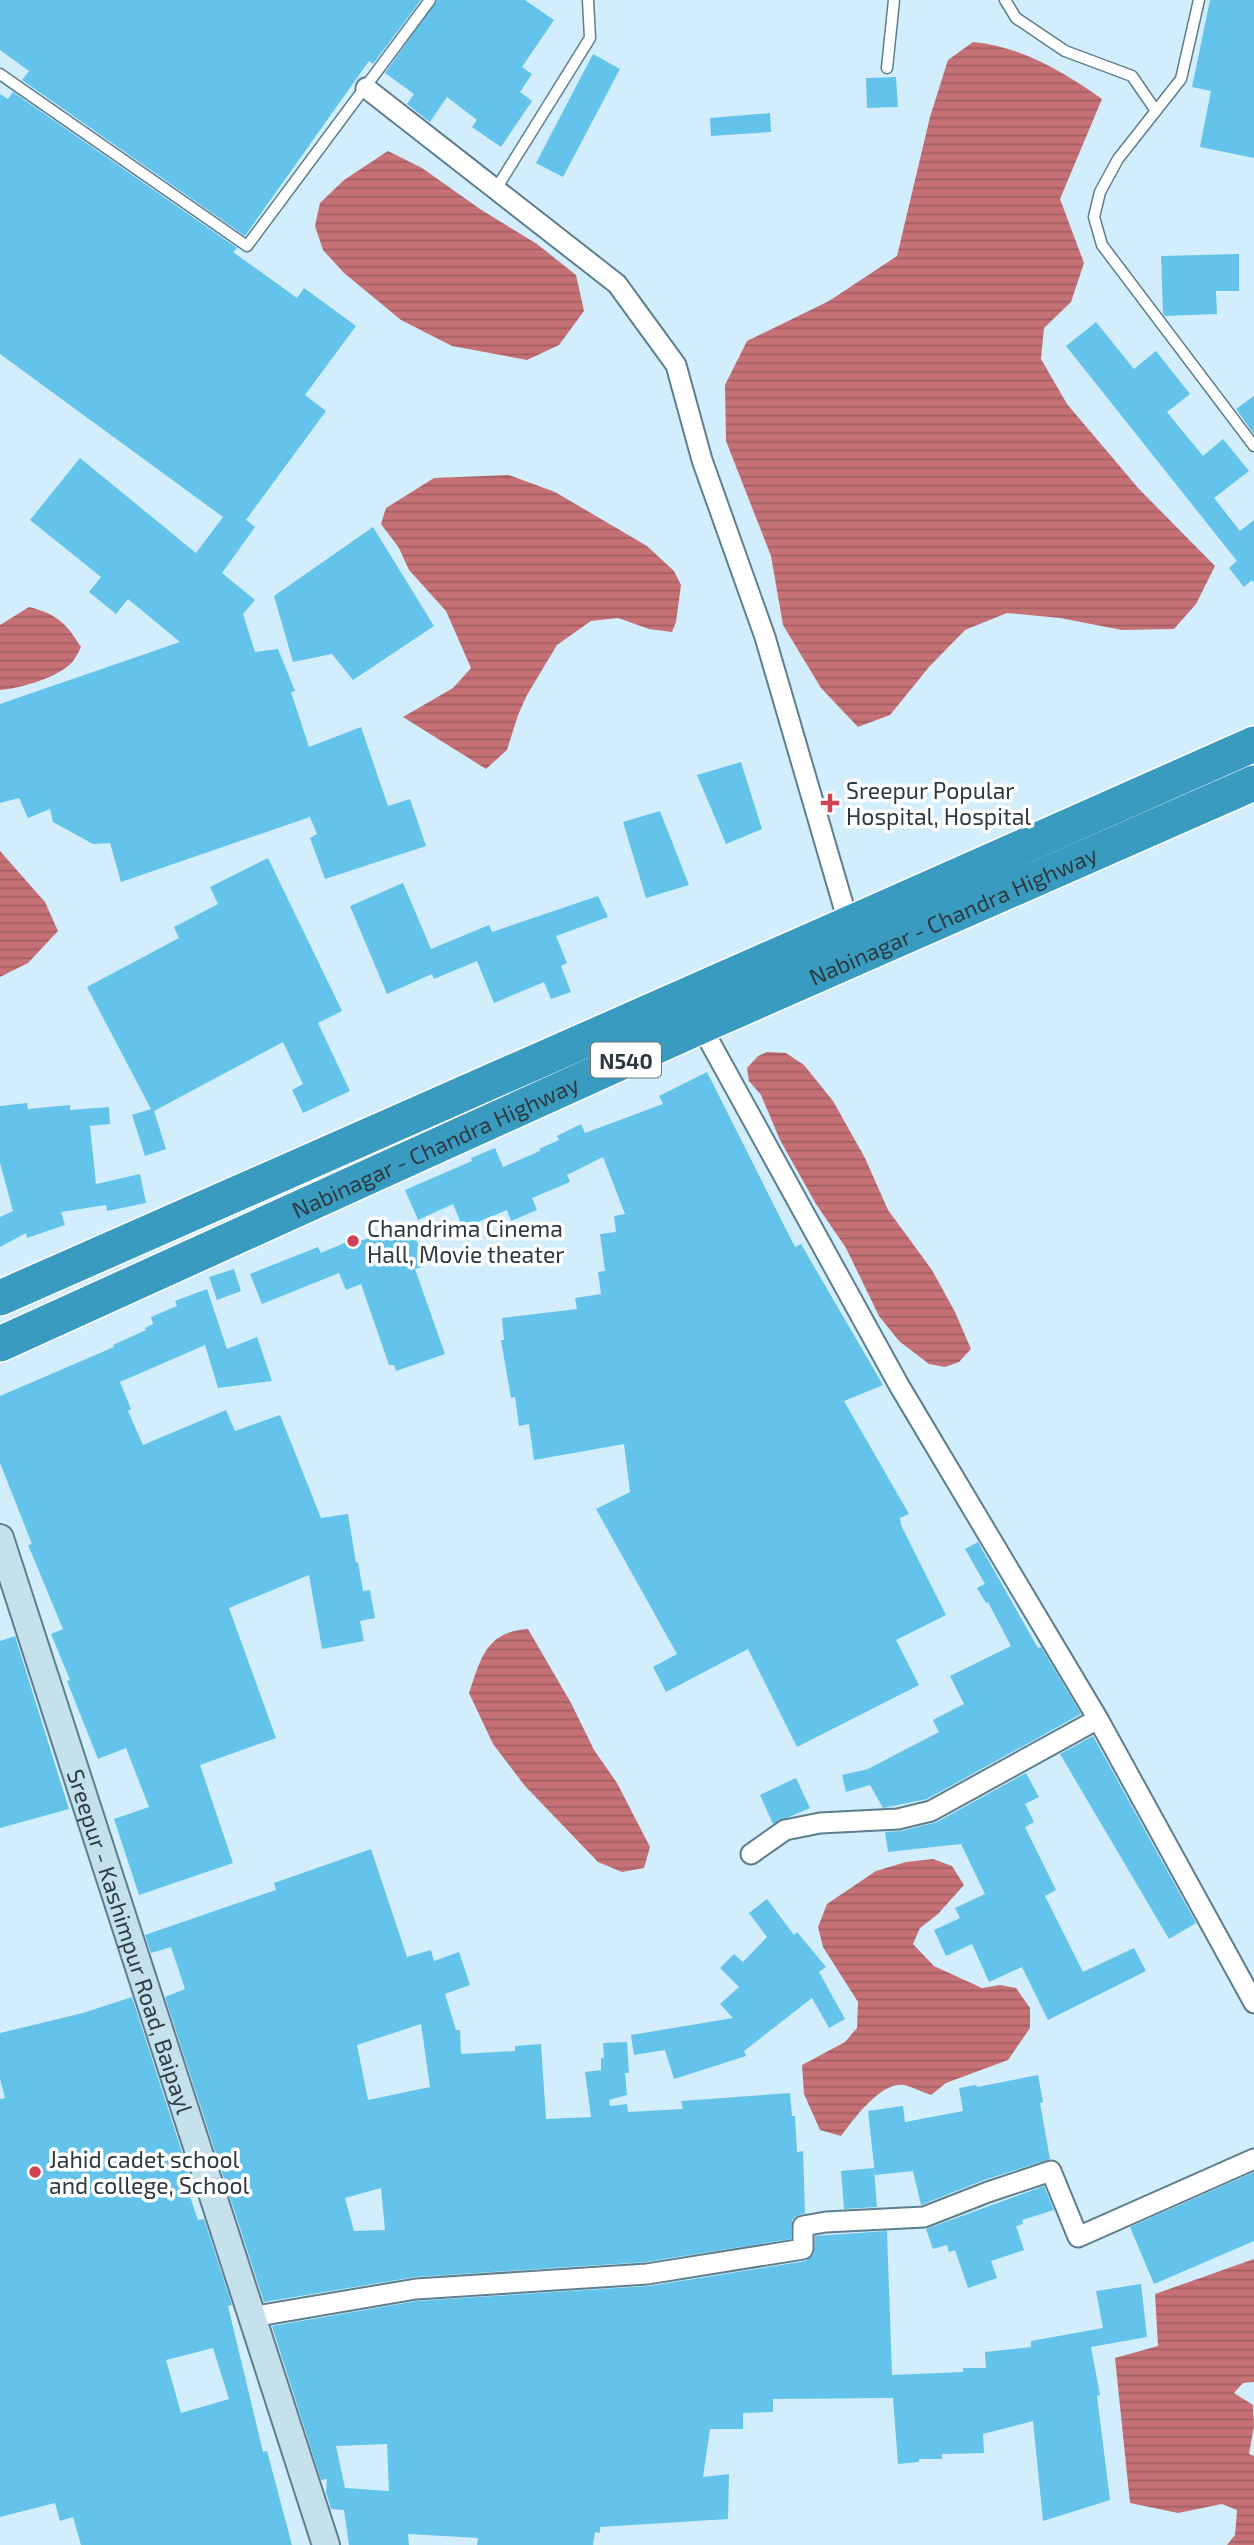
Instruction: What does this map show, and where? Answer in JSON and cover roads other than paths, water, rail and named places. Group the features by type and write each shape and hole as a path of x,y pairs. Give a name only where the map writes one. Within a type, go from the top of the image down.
{"highway":[{"name":"Nabinagar - Chandra Highway","path":"0,1298 1254,744"},
{"name":"Nabinagar - Chandra Highway","path":"0,1344 701,1026 1254,783"}],"street":[{"path":"366,88 617,285 676,365 702,460 765,636 849,925"},
{"path":"701,1026 900,1387 1098,1719 1254,2003"},
{"name":"Sreepur - Kashimpur Road, Baipayl","path":"0,1538 326,2545"},
{"path":"751,1854 785,1830 820,1823 898,1819 931,1811 1098,1719"},
{"path":"251,2317 416,2289 647,2274 803,2249 803,2226 826,2222 924,2217 1051,2171 1078,2237 1254,2159"}],"lane":[{"path":"0,74 247,246 430,0"},
{"path":"496,189 590,38 589,0"},
{"path":"887,68 894,0"},
{"path":"1006,0 1016,18 1065,51 1132,76 1156,111"},
{"path":"1199,0 1181,79 1118,159 1100,192 1094,217 1102,244 1254,446"}],"place":[{"name":"Sreepur Popular Hospital, Hospital","path":"830,803"},
{"name":"Chandrima Cinema Hall, Movie theater","path":"353,1241"},
{"name":"Jahid cadet school and college, School","path":"35,2172"}]}
